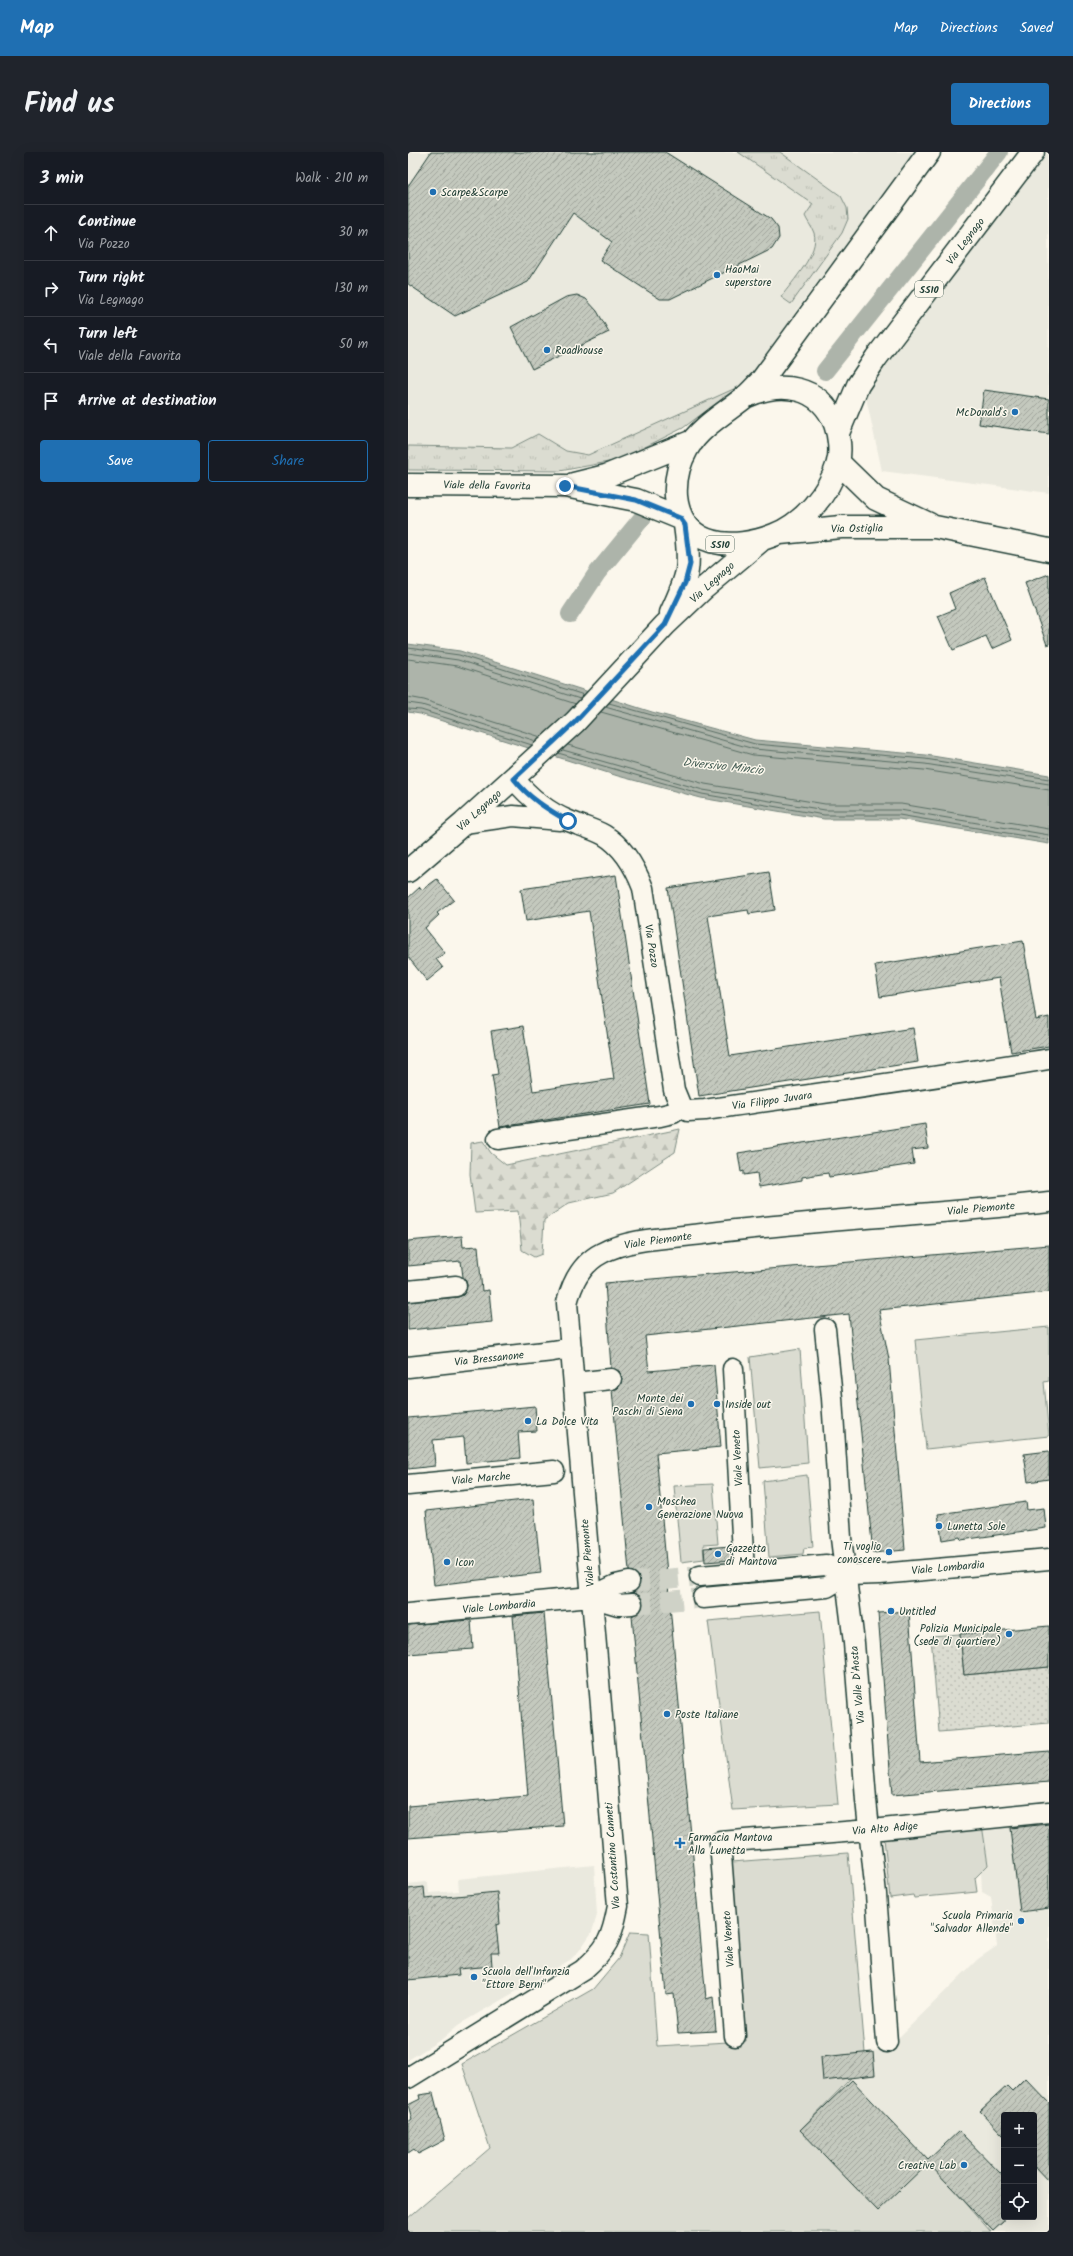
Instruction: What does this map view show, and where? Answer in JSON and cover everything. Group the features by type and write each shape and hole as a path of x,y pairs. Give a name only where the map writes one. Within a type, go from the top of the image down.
{"main road":[{"name":"Via Legnago","path":"747,396 773,366 929,152"},
{"name":"Via Legnago","path":"408,871 514,779 575,722 665,625 718,576 770,537 795,524 813,505 827,485 838,462 838,433 858,385 876,358 1033,152"},
{"name":"Via Legnago","path":"665,625 685,583 690,564 683,521 676,493 677,476 682,459 693,440 716,419 747,396 762,389 775,388 789,388 804,392 821,402 828,410 838,433"},
{"name":"Viale della Favorita","path":"565,486 606,476 693,440"},
{"name":"Via Ostiglia","path":"838,462 876,499 935,527"},
{"name":"Viale della Favorita","path":"408,484 565,486 636,500 683,521"},
{"name":"Via Legnago","path":"683,521 698,535 722,545 770,537"},
{"name":"Via Ostiglia","path":"770,537 840,527 935,527 1049,550"}],"street":[{"name":"Via Pozzo","path":"514,779 525,793 537,803 568,821 594,830 613,841 629,858 643,888 674,1090 681,1107"},
{"name":"Via Pozzo","path":"464,823 513,816 568,821"},
{"name":"Via Filippo Juvara","path":"681,1107 688,1111 705,1110 879,1084 940,1078 1049,1059"},
{"path":"498,1139 660,1116 673,1112 681,1107"},
{"name":"Viale Piemonte","path":"591,1597 575,1383 570,1348 567,1303 570,1290 583,1268 592,1259 613,1248 626,1244 739,1229 1049,1202"},
{"path":"408,1291 456,1286"},
{"name":"Via Valle D'Aosta","path":"824,1329 832,1398 841,1538 847,1575 876,1894 887,2042"},
{"name":"Via Bressanone","path":"408,1367 570,1348"},
{"name":"Viale Veneto","path":"733,1369 744,1572"},
{"path":"575,1383 611,1379"},
{"name":"Viale Marche","path":"408,1485 554,1471"},
{"name":"Viale Lombardia","path":"700,1576 826,1565 847,1575 880,1574 1049,1559"},
{"name":"Viale Lombardia","path":"703,1598 827,1587 847,1575"},
{"name":"Viale Lombardia","path":"408,1614 591,1597 616,1585 629,1582"},
{"name":"Viale Lombardia","path":"591,1597 618,1605 632,1604"},
{"name":"Via Costantino Canneti","path":"408,2078 584,1970 599,1957 612,1935 618,1906 591,1597"},
{"name":"Via Alto Adige","path":"720,1842 869,1830 1049,1812"},
{"name":"Viale Veneto","path":"720,1842 735,2036"}],"shaded area":[{"path":"408,152 916,152 798,308 756,372 683,428 560,471 408,470"},
{"path":"1048,152 1049,493 882,471 865,393"},
{"path":"1049,1817 1049,2232 991,2232 929,2161 800,2130 851,2078 823,2081 821,2057 887,2049 978,1959 997,1946 991,1897 982,1892 981,1872 988,1865 982,1825"},
{"name":"Scuola dell'Infanzia \"Ettore Berni\"","path":"594,1865 597,1915 592,1932 579,1951 570,1960 458,2025 442,2039 408,2060 408,1884 425,1882 428,1884 429,1893 459,1891 458,1879"}],"green space":[{"path":"738,152 780,152 841,196 847,208 848,219 842,233 791,304 781,297 804,266 813,249 815,241 814,233 805,216 813,204"},
{"path":"738,387 683,428 619,460 560,471 408,470 408,446 511,448 538,434 566,451 588,455"},
{"path":"680,1129 675,1152 613,1193 569,1203 544,1220 542,1254 534,1257 522,1250 518,1211 475,1213 470,1174 471,1143 483,1141 491,1153 506,1165"},
{"path":"1049,1327 1049,1381 1044,1382 1049,1436 926,1449 915,1340"},
{"path":"800,1349 808,1463 760,1468 750,1357"},
{"path":"807,1475 813,1547 804,1548 803,1554 769,1557 763,1481"},
{"path":"713,1484 718,1544 703,1545 704,1559 681,1562 674,1486"},
{"path":"820,1611 838,1804 733,1810 708,1621"},
{"path":"960,1634 964,1675 1049,1667 1049,1723 939,1732 931,1636"},
{"path":"982,1825 988,1865 975,1878 977,1892 914,1898 913,1895 890,1898 884,1838"},
{"path":"848,1853 865,2053 823,2080 851,2078 800,2130 929,2161 991,2232 408,2232 408,2218 490,2148 462,2064 593,1989 619,1958 630,1932 649,1933 657,2046 746,2041 732,1862"}],"water":[{"name":"Diversivo Mincio","path":"408,644 460,651 652,712 755,740 926,755 1049,775 1049,844 899,819 824,819 701,798 618,776 420,714 408,712"}],"building":[{"path":"431,152 665,152 771,219 778,228 779,238 772,249 670,299 660,299 600,260 612,242 573,213 528,282 455,316 408,284 408,186"},
{"name":"Roadhouse","path":"577,295 586,299 597,311 609,332 532,369 511,327 566,297"},
{"name":"McDonald's","path":"984,390 1049,399 1049,434 979,424"},
{"path":"1049,574 1049,644 1047,645 1025,583"},
{"path":"985,577 1012,640 992,649 986,636 953,650 938,616 955,609 949,593"},
{"path":"769,872 775,910 749,914 748,910 708,916 730,1056 913,1028 918,1062 699,1096 668,888"},
{"path":"616,875 650,1104 500,1127 492,1075 498,1074 491,1031 523,1026 533,1091 614,1079 589,911 526,921 521,889"},
{"path":"437,879 454,900 437,913 439,915 425,928 445,953 436,959 443,968 427,981 408,957 408,898 420,887 422,890"},
{"path":"1023,941 1036,1020 1049,1017 1049,1046 1011,1052 999,978 880,997 875,965"},
{"path":"925,1124 928,1148 912,1150 914,1164 829,1177 828,1173 802,1177 802,1180 759,1187 757,1173 744,1175 744,1171 741,1172 738,1153"},
{"path":"462,1236 463,1247 478,1246 482,1291 489,1290 492,1322 408,1330 408,1302 458,1297 463,1295 467,1285 463,1277 461,1261 408,1266 408,1241"},
{"path":"1049,1245 1049,1292 879,1310 889,1359 905,1550 873,1553 849,1314 645,1336 649,1371 714,1365 721,1447 656,1453 706,1999 713,1997 716,2031 678,2033 674,1994 666,1995 632,1616 642,1609 643,1603 641,1597 633,1593 640,1586 640,1579 637,1574 629,1571 612,1390 618,1388 622,1378 620,1372 611,1368 605,1283"},
{"path":"535,1406 537,1431 518,1432 520,1458 466,1463 464,1437 433,1440 435,1466 408,1469 408,1418"},
{"path":"1049,1451 1049,1479 1028,1482 1024,1454"},
{"path":"533,1499 541,1573 434,1585 426,1511"},
{"path":"1026,1502 1027,1510 1044,1508 1046,1528 961,1540 960,1537 942,1540 938,1514"},
{"name":"Gazzetta di Mantova","path":"731,1546 732,1560 705,1562 704,1548"},
{"path":"909,1611 920,1762 1049,1751 1049,1782 892,1795 878,1613"},
{"path":"544,1613 563,1826 408,1838 408,1806 528,1796 513,1616"},
{"path":"471,1620 473,1649 408,1654 408,1625"},
{"path":"1049,1626 1049,1667 964,1675 960,1634"},
{"path":"1049,1824 1049,1908 1020,1912 1010,1828"},
{"path":"424,1887 425,1899 497,1892 500,1924 496,1925 499,1953 491,1953 492,1966 458,1969 459,1975 408,1980 408,1889"},
{"path":"873,2052 875,2075 823,2081 821,2057"},
{"path":"1025,2078 1049,2103 1049,2182 1037,2169 1037,2112 1001,2112 1001,2133 980,2111 1007,2086 1012,2091"},
{"path":"852,2080 928,2160 959,2131 1001,2174 1001,2220 1004,2221 993,2231 928,2163 878,2211 800,2130"},
{"path":"433,2093 445,2140 418,2154 414,2149 408,2153 408,2122 412,2119 408,2105 420,2099 419,2095"}],"waterway":[{"path":"825,371 999,152"},
{"path":"570,614 597,573 643,517"}],"tunnel":[{"path":"629,1582 700,1576"},
{"path":"632,1604 703,1598"}],"place":[{"name":"Scarpe&Scarpe","path":"433,192"},
{"name":"HaoMai superstore","path":"717,275"},
{"name":"Roadhouse","path":"547,350"},
{"name":"McDonald's","path":"1015,412"},
{"name":"Monte dei Paschi di Siena","path":"691,1404"},
{"name":"Inside out","path":"717,1404"},
{"name":"La Dolce Vita","path":"528,1421"},
{"name":"Moschea Generazione Nuova","path":"649,1507"},
{"name":"Lunetta Sole","path":"939,1526"},
{"name":"Ti voglio conoscere","path":"889,1552"},
{"name":"Gazzetta di Mantova","path":"718,1554"},
{"name":"Icon","path":"447,1562"},
{"name":"Untitled","path":"891,1611"},
{"name":"Polizia Municipale (sede di quartiere)","path":"1009,1634"},
{"name":"Poste Italiane","path":"667,1714"},
{"name":"Farmacia Mantova Alla Lunetta","path":"680,1843"},
{"name":"Scuola Primaria \"Salvador Allende\"","path":"1021,1921"},
{"name":"Scuola dell'Infanzia \"Ettore Berni\"","path":"474,1977"},
{"name":"Creative Lab","path":"964,2165"}],"route":[{"path":"565,486 608,493 636,500 680,518 685,525 690,564 685,583 665,625 575,722 514,779 525,793 537,803 568,821"}]}
